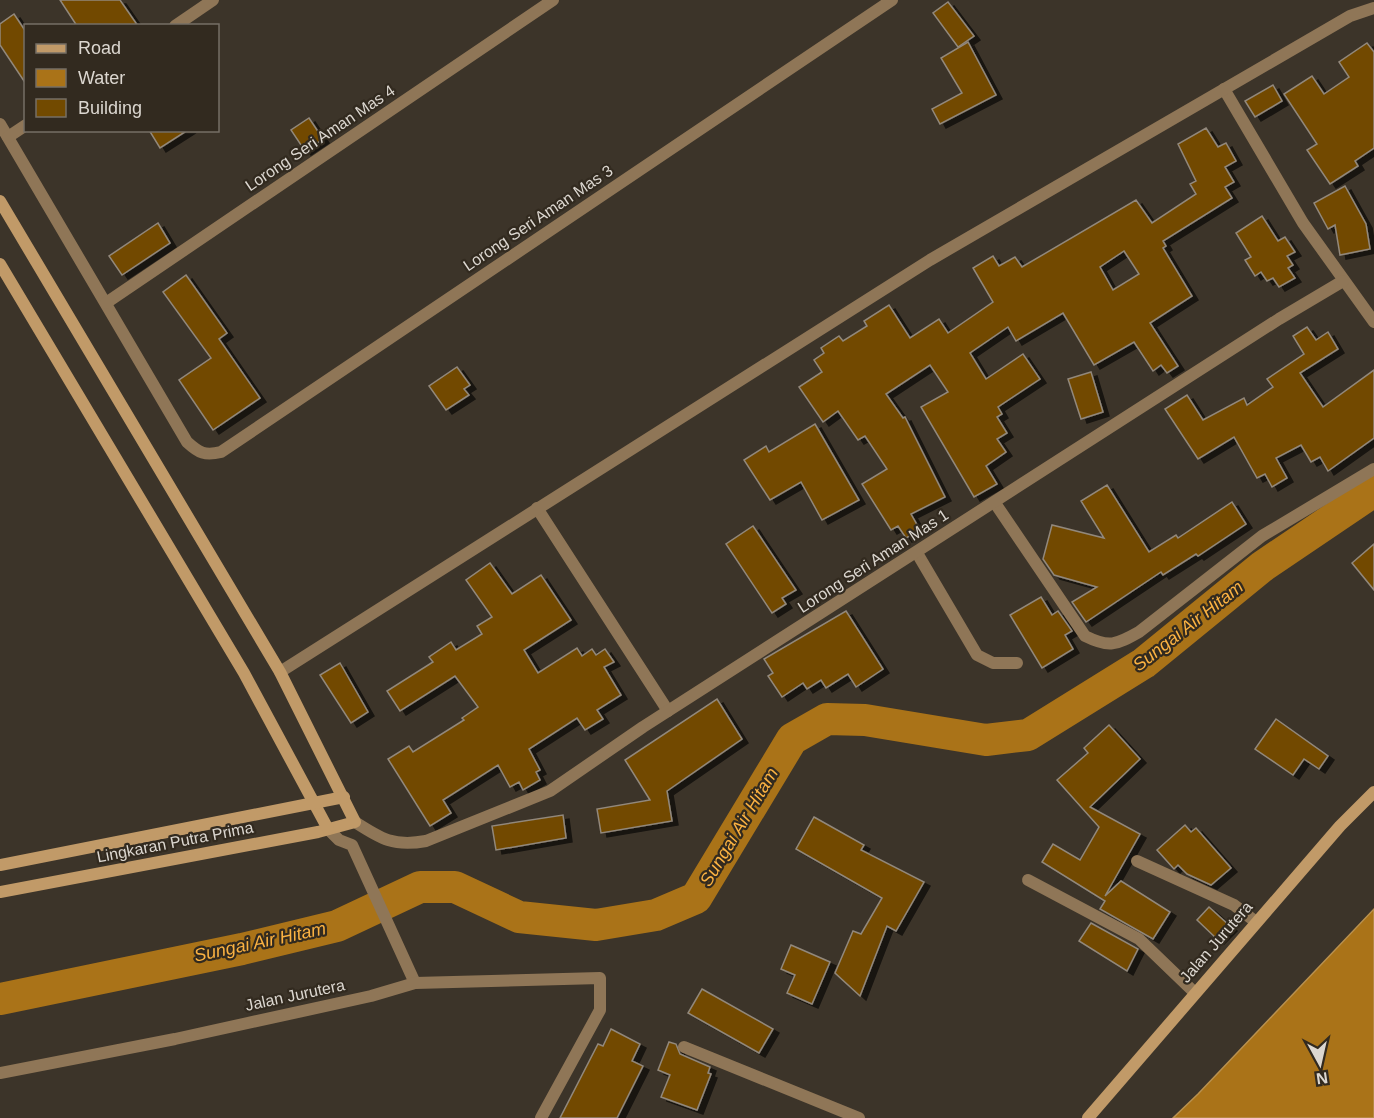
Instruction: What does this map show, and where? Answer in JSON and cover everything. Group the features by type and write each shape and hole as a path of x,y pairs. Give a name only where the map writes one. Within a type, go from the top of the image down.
{"main road":[{"path":"0,201 280,672 355,822"},
{"path":"0,264 244,673 328,829"},
{"name":"Jalan Jurutera","path":"1088,1118 1194,992 1340,826 1374,792"},
{"name":"Lingkaran Putra Prima","path":"0,865 344,797"},
{"name":"Lingkaran Putra Prima","path":"0,892 355,822"}],"street":[{"path":"179,24 213,0"},
{"name":"Lorong Seri Aman Mas 4","path":"106,303 553,0"},
{"name":"Lorong Seri Aman Mas 3","path":"106,303 187,442 201,454 221,452 892,0"},
{"path":"280,672 930,260 1350,16 1374,8"},
{"path":"1224,89 1303,223 1374,322"},
{"path":"0,124 106,303"},
{"path":"8,137 24,126"},
{"name":"Lorong Seri Aman Mas 1","path":"355,822 382,840 408,844 426,841 550,791 668,711 1279,319 1343,281"},
{"path":"994,503 1085,636 1102,645 1120,643 1139,632 1262,536 1374,470"},
{"path":"537,508 668,711"},
{"path":"917,553 977,655 993,663 1017,663"},
{"path":"352,845 357,834 355,822"},
{"path":"328,829 339,840 352,845 415,983"},
{"path":"1137,861 1234,905 1256,922"},
{"path":"1028,880 1138,939 1194,992"},
{"name":"Jalan Jurutera","path":"0,1073 175,1039 371,996 415,983 600,978 600,1010 541,1118"},
{"path":"684,1047 858,1118"}],"water":[{"path":"1374,909 1374,1118 1173,1118 1198,1094"}],"building":[{"path":"60,0 120,0 137,24 76,24"},
{"path":"948,2 974,36 958,47 933,13"},
{"path":"14,14 24,29 24,81 0,45 0,24"},
{"path":"968,42 996,95 940,124 932,109 962,93 941,58"},
{"path":"1367,43 1374,52 1374,148 1355,161 1358,166 1330,184 1307,150 1317,144 1284,94 1312,76 1324,94 1349,77 1339,62"},
{"path":"1273,85 1282,101 1255,117 1245,101"},
{"path":"309,118 323,139 305,151 291,130"},
{"path":"1206,128 1218,147 1226,143 1236,161 1225,167 1234,182 1225,187 1232,198 1163,241 1166,246 1163,248 1192,296 1150,323 1178,366 1167,373 1161,365 1153,371 1134,342 1094,365 1063,313 1016,341 1008,327 970,353 986,379 1023,354 1040,379 998,407 1002,414 997,417 1007,433 997,439 1006,452 986,466 997,484 974,497 921,407 948,392 930,365 886,394 903,418 905,417 945,497 911,514 920,530 906,538 898,526 891,530 862,484 887,469 865,436 858,440 838,411 823,422 799,387 822,372 814,360 824,353 821,348 839,336 843,341 867,326 864,321 889,305 910,338 939,319 948,333 993,302 973,268 993,256 999,266 1015,257 1022,267 1136,200 1152,223 1196,194 1190,184 1196,181 1178,144","holes":["1124,251 1139,274 1113,290 1100,267"]},
{"path":"150,132 185,132 160,148"},
{"path":"1345,186 1366,224 1370,249 1340,255 1335,225 1328,229 1314,203"},
{"path":"1262,216 1278,241 1285,237 1295,252 1287,256 1293,265 1288,268 1295,278 1279,287 1273,278 1267,281 1261,272 1255,276 1245,260 1251,257 1236,233"},
{"path":"158,223 170,243 122,275 109,256"},
{"path":"186,275 227,333 219,339 260,398 213,430 179,380 211,358 163,292"},
{"path":"1307,327 1316,340 1328,332 1338,349 1300,373 1323,407 1374,370 1374,438 1328,471 1320,457 1311,462 1301,445 1276,458 1287,478 1272,487 1265,474 1257,478 1234,437 1198,459 1165,409 1187,395 1203,420 1244,398 1247,405 1273,387 1267,379 1304,354 1293,336"},
{"path":"457,367 470,385 464,389 469,395 446,410 429,386"},
{"path":"1091,372 1103,412 1081,419 1068,379"},
{"path":"815,424 859,500 822,520 801,482 770,500 744,460 766,446 769,452"},
{"path":"1107,485 1149,552 1176,535 1178,538 1232,502 1246,524 1198,556 1196,554 1163,575 1161,572 1086,622 1072,602 1097,587 1054,575 1043,559 1052,525 1104,538 1081,501"},
{"path":"753,526 796,590 782,598 786,604 772,613 726,544"},
{"path":"1374,544 1374,590 1352,563"},
{"path":"490,563 512,594 541,575 571,620 524,650 538,673 577,648 582,656 592,649 596,655 605,649 614,662 604,667 621,695 597,710 603,719 585,730 577,718 529,749 540,770 536,772 540,780 523,790 519,782 510,787 498,765 443,800 451,813 430,826 388,759 409,746 413,752 464,720 462,718 478,707 455,676 400,711 387,691 433,662 429,657 451,642 456,650 482,634 477,626 492,617 466,580"},
{"path":"1041,597 1052,615 1058,611 1072,631 1065,635 1073,649 1042,668 1010,615"},
{"path":"846,611 883,669 856,687 848,674 826,688 821,680 807,689 803,683 782,697 768,676 773,673 764,659"},
{"path":"340,663 368,712 351,723 320,675"},
{"path":"717,699 742,739 667,791 672,821 601,833 597,809 650,800 625,760"},
{"path":"1276,719 1328,756 1319,769 1304,759 1293,775 1255,749"},
{"path":"1109,725 1140,759 1090,807 1140,834 1105,896 1121,881 1170,912 1153,939 1100,909 1105,901 1042,862 1053,844 1080,860 1099,827 1057,780 1088,753 1084,748"},
{"path":"563,815 566,838 496,850 492,826"},
{"path":"814,817 864,845 861,850 924,882 896,931 887,926 860,996 835,973 853,931 861,934 882,898 796,849"},
{"path":"1185,825 1191,832 1196,828 1231,868 1211,885 1187,874 1178,865 1174,869 1157,850"},
{"path":"1209,907 1231,927 1218,940 1197,920"},
{"path":"1091,923 1138,949 1127,971 1079,941"},
{"path":"791,945 830,962 812,1004 787,993 795,975 781,969"},
{"path":"702,989 773,1029 759,1053 688,1013"},
{"path":"611,1029 640,1044 632,1061 643,1066 617,1118 560,1118 598,1044 603,1046"},
{"path":"669,1042 676,1044 680,1054 710,1067 708,1073 711,1074 697,1110 661,1097 670,1075 658,1070"}],"waterway":[{"name":"Sungai Air Hitam","path":"0,999 242,949 337,926 420,887 455,887 519,917 596,925 656,915 696,898 792,739 827,719 865,720 986,740 1028,735 1144,663 1263,566 1374,491"}]}
